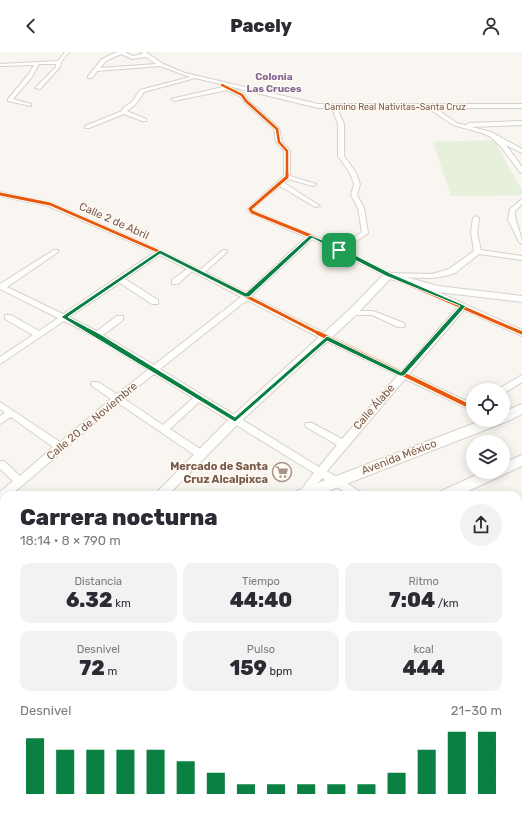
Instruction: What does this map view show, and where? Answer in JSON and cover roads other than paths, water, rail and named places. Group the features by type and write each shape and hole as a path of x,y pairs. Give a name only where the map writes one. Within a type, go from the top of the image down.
{"main road":[{"path":"510,415 522,409"},
{"name":"Avenida México","path":"310,491 479,427"},
{"path":"510,466 522,460"},
{"path":"455,491 481,479"}],"street":[{"path":"38,88 58,68 59,62 67,52"},
{"path":"90,77 104,60 122,52 132,58 145,54 160,64 183,74 222,85 242,95 246,101 265,117 276,129 279,142 287,151 287,177 281,184 250,209 311,236 388,275 413,284 522,333"},
{"path":"0,65 59,62"},
{"path":"29,105 10,100 30,76 37,63"},
{"path":"97,70 160,64"},
{"path":"87,127 124,112 125,109 134,103 142,91 196,77"},
{"name":"Camino Real Nativitas-Santa Cruz","path":"222,85 318,106 522,106"},
{"path":"174,99 228,88"},
{"path":"242,95 262,93"},
{"path":"334,107 341,124 341,156 353,172 357,184 354,195 361,208 365,234 339,250"},
{"path":"430,107 444,119 459,126 486,132 522,151"},
{"path":"124,112 144,120"},
{"path":"459,126 522,123"},
{"path":"497,138 513,162 522,171"},
{"path":"287,177 313,184"},
{"path":"281,184 317,206"},
{"name":"Calle 2 de Abril","path":"0,194 50,204 160,252 327,338 466,405"},
{"path":"522,201 512,210 511,219 522,242"},
{"path":"476,218 474,233 478,252"},
{"name":"Calle 20 de Noviembre","path":"9,491 118,398 247,296 311,236"},
{"path":"1,286 56,251"},
{"path":"201,272 225,251"},
{"path":"0,361 160,252"},
{"path":"164,491 202,455 235,420 327,338 388,275 432,276 445,274 452,271 478,252 522,258"},
{"path":"175,282 192,268"},
{"path":"119,279 155,302"},
{"path":"413,284 443,290 522,299"},
{"path":"1,286 98,335 352,491"},
{"name":"Calle Álabe","path":"304,491 402,375 463,306"},
{"path":"352,313 373,313 401,325"},
{"path":"8,317 38,334"},
{"path":"98,335 120,318"},
{"path":"510,385 522,378"},
{"path":"95,384 202,455"},
{"path":"163,430 199,397"},
{"path":"0,405 61,448"},
{"path":"0,421 11,413"},
{"path":"309,425 343,444"},
{"path":"1,464 20,482"}],"place":[{"name":"Mercado de Santa Cruz Alcalpixca","path":"282,472"}],"district":[{"name":"Colonia Las Cruces","path":"274,82"}]}
